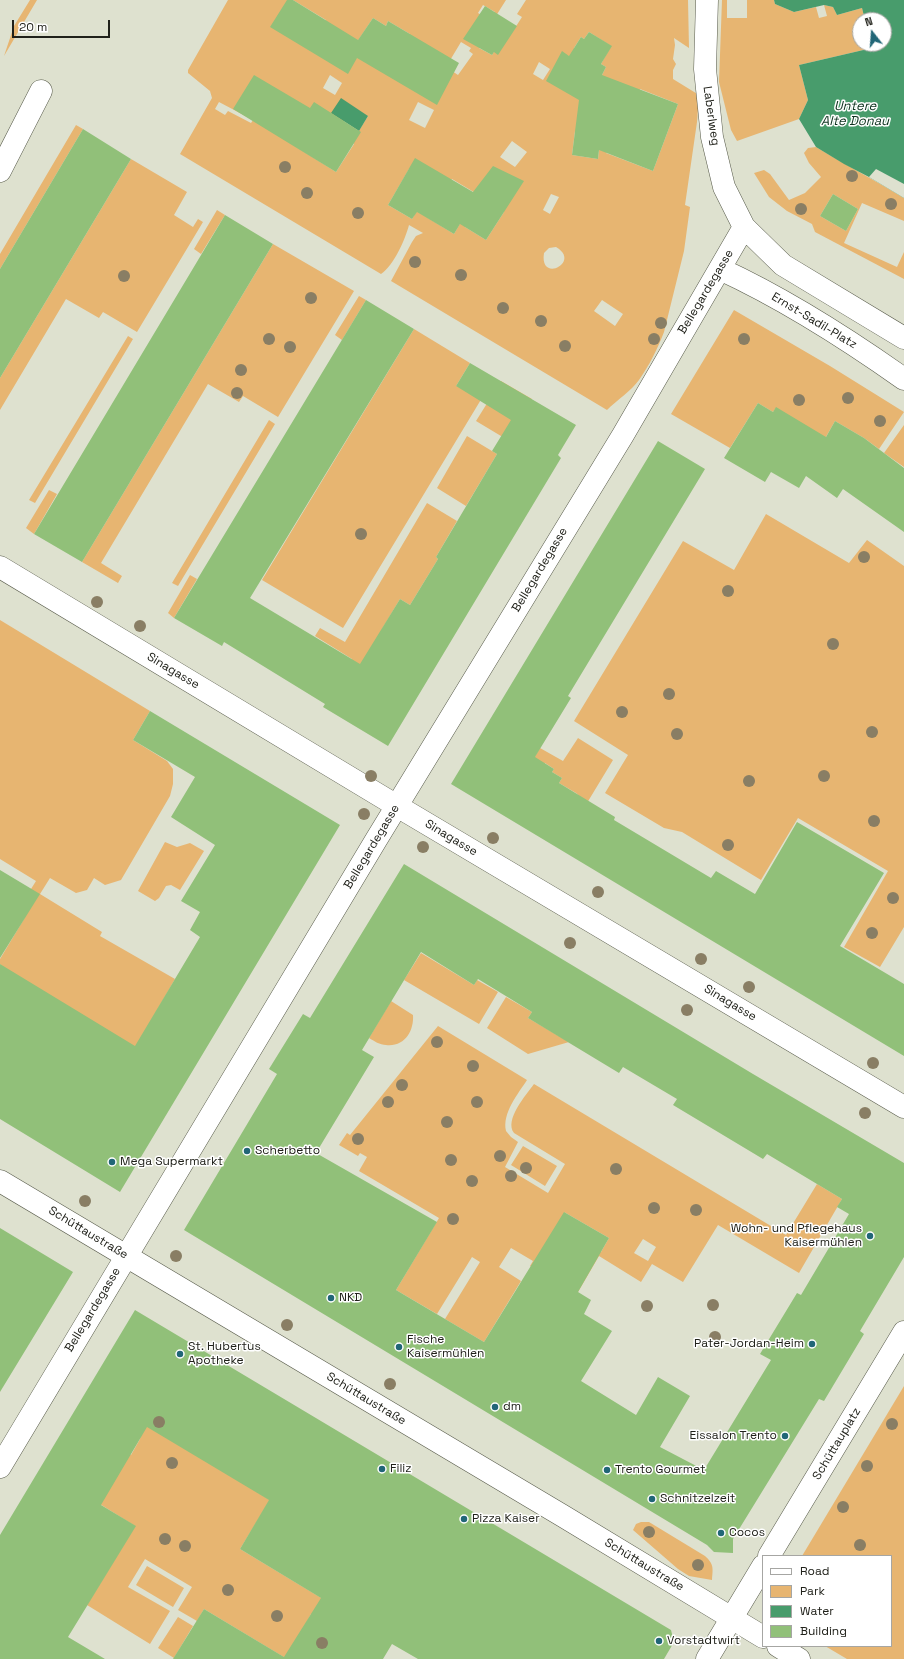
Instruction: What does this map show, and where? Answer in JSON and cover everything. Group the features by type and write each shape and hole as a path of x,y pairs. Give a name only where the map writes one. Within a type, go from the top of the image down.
{"street":[{"name":"Laberlweg","path":"707,0 705,69 712,137 724,187 744,227"},
{"path":"0,171 41,91"},
{"name":"Bellegardegasse","path":"0,1467 622,435 744,227"},
{"path":"744,227 783,265 904,338"},
{"name":"Ernst-Sadil-Platz","path":"720,269 755,285 856,345 904,379"},
{"name":"Sinagasse","path":"0,567 397,806 904,1107"},
{"name":"Schüttaustraße","path":"0,1181 732,1618"},
{"name":"Schüttauplatz","path":"770,1555 904,1332"},
{"path":"707,1659 762,1568"},
{"path":"732,1618 762,1636"},
{"path":"780,1647 799,1659"}],"green space":[{"path":"30,0 37,0 4,56 14,26"},
{"path":"228,0 287,0 307,49 326,20 293,0 506,0 494,19 513,31 522,17 517,14 526,0 688,0 689,48 674,38 675,45 673,59 676,64 673,70 673,79 699,95 697,122 685,205 690,207 684,251 664,332 643,375 632,388 607,410 391,281 416,236 423,233 409,225 405,238 395,258 381,274 180,154 212,98 210,91 188,73 188,70","holes":["483,5 495,12 490,20 478,13","373,18 386,26 388,21 410,34 393,64 357,42","589,32 611,46 601,64 606,67 601,77 574,48 581,37 584,39","505,33 492,55 479,48","461,42 471,48 469,51 473,54 458,75 446,67","539,62 550,69 543,80 533,74","330,75 342,83 335,95 323,88","640,89 678,104 653,171 606,153 621,113 629,116","219,102 253,120 251,123 228,111 225,115 215,109","418,102 434,110 425,128 409,120","368,116 352,142 354,144 336,172 295,146 324,125","575,131 601,134 598,159 572,155","512,141 527,152 515,167 500,157","409,169 434,183 412,219 388,205","452,179 477,194 454,234 428,218","551,194 559,197 550,214 543,210","504,212 486,240 465,227","556,247 563,253 564,259 562,264 552,269 547,267 544,262 544,253 549,248","602,300 623,314 615,326 594,311"]},
{"path":"722,0 727,0 727,18 747,18 747,0 774,0 775,4 794,12 816,7 819,18 827,16 824,5 833,7 837,15 862,8 863,12 852,12 852,52 855,52 799,65 808,100 799,119 737,141 731,130 719,82"},
{"path":"76,125 83,129 0,269 0,254"},
{"path":"816,147 904,198 904,221 862,203 844,243 897,267 904,252 904,279 815,232 812,224 787,211 769,197 754,173 764,170 770,174 789,200 805,193 821,177 809,163 804,153 808,148","holes":["833,194 858,209 846,231 820,216"]},
{"path":"131,159 187,192 174,215 193,227 198,219 203,222 137,332 103,312 99,318 66,299 0,410 0,378"},
{"path":"217,210 225,215 201,254 194,249"},
{"path":"273,244 354,291 278,417 243,396 239,402 208,384 101,563 122,576 118,583 82,562"},
{"path":"359,296 366,300 342,340 335,335"},
{"path":"734,310 830,366 904,412 879,449 864,438 835,421 823,442 776,408 773,412 758,403 730,448 671,414"},
{"path":"414,329 470,363 456,386 488,388 343,628 262,580"},
{"path":"128,336 133,339 35,503 29,500"},
{"path":"501,381 532,399 506,439 476,421"},
{"path":"269,420 275,424 178,586 172,583"},
{"path":"904,425 904,467 884,453"},
{"path":"467,436 497,454 466,506 437,488"},
{"path":"49,490 57,494 34,534 26,528"},
{"path":"427,503 457,521 436,557 438,559 410,605 400,599 382,629 370,673 351,662 352,659 315,636 320,628 345,642"},
{"path":"766,514 849,563 867,540 904,566 904,927 880,967 844,947 888,871 798,818 761,880 682,832 664,828 605,793 628,755 574,721 683,541 734,570"},
{"path":"190,575 197,579 174,618 168,613"},
{"path":"0,620 150,711 133,740 167,761 173,769 173,784 170,796 121,880 105,885 94,878 87,890 76,893 50,878 40,894 102,932 100,936 175,979 101,1108 0,964 0,959 24,919 31,889 36,881 0,859"},
{"path":"578,738 613,760 587,803 576,793 559,783 562,778 552,772 554,769 545,763 540,772 529,766 540,748 563,761"},
{"path":"165,842 177,847 190,843 204,851 180,890 171,885 166,886 159,898 155,901 138,891"},
{"path":"421,953 474,985 477,980 498,992 479,1024 404,980"},
{"path":"506,997 532,1012 528,1018 569,1042 528,1054 487,1028"},
{"path":"391,1001 413,1015 413,1021 410,1032 403,1041 393,1045 384,1045 369,1038"},
{"path":"438,1026 527,1080 515,1098 506,1117 506,1131 518,1142 505,1167 548,1193 565,1164 514,1133 512,1128 512,1121 517,1108 534,1084 786,1235 817,1184 842,1199 799,1273 718,1225 683,1282 652,1264 641,1282 599,1256 578,1292 530,1266 533,1261 511,1248 499,1267 521,1281 484,1342 445,1319 480,1262 472,1257 437,1314 396,1290 439,1218 359,1171 367,1157 360,1153 358,1156 339,1145 347,1133 350,1135","holes":["564,1212 609,1238 601,1252 600,1252","643,1239 656,1247 648,1261 634,1253"]},
{"path":"523,1146 557,1166 545,1186 511,1165"},
{"path":"904,1386 904,1659 847,1659 827,1647 892,1647 892,1555 803,1555"},
{"path":"142,1421 270,1500 240,1549 328,1602 318,1618 311,1614 287,1659 204,1609 197,1621 178,1610 192,1587 145,1559 128,1587 170,1611 150,1644 87,1605 135,1526 95,1501 124,1451 131,1455 140,1439"},
{"path":"641,1522 649,1522 705,1556 710,1561 712,1566 712,1580 689,1576 678,1569 633,1530 636,1524"},
{"path":"147,1566 184,1588 173,1607 136,1585"},
{"path":"178,1617 193,1626 174,1658 158,1648"}],"water":[{"name":"Untere Alte Donau","path":"774,0 904,0 904,198 816,147 799,119 808,100 799,65 855,52 892,52 892,12 863,12 862,8 837,15 833,7 824,5 794,12 775,4"},
{"path":"341,98 368,116 359,131 331,113"}],"pier":[{"path":"876,169 904,184 904,198 869,177"}],"building":[{"path":"287,0 293,0 358,40 373,18 386,26 388,21 459,63 437,105 357,58 348,74 270,27"},
{"path":"485,6 517,26 498,55 494,52 492,55 463,39"},
{"path":"589,32 612,46 601,64 606,67 602,75 678,104 653,171 599,150 598,159 572,155 579,100 546,81 562,51 569,56 581,37 584,39"},
{"path":"254,75 310,108 314,102 361,132 336,172 233,109"},
{"path":"83,129 131,159 0,378 0,269"},
{"path":"415,158 473,192 493,166 524,181 486,240 460,224 454,234 417,212 412,219 388,205"},
{"path":"833,194 858,209 846,231 820,216"},
{"path":"225,215 273,244 82,562 34,534"},
{"path":"366,300 414,329 250,598 360,664 400,599 410,605 438,559 436,557 497,454 492,451 511,420 456,386 470,363 576,425 558,455 561,458 388,746 323,707 325,704 224,642 222,646 174,618"},
{"path":"758,403 773,412 776,407 826,437 835,421 864,438 904,468 904,532 843,489 837,498 806,476 799,488 771,472 765,482 724,458"},
{"path":"658,441 705,469 568,696 571,698 535,757 554,769 552,772 562,778 559,783 615,817 614,820 711,878 716,871 755,894 797,822 884,873 840,946 904,984 904,1056 451,784"},
{"path":"150,711 340,825 120,1192 0,1119 0,964 135,1046 200,937 190,930 200,912 181,901 215,845 171,817 195,777 133,740"},
{"path":"404,864 904,1163 904,1257 860,1331 864,1334 824,1401 819,1399 733,1539 733,1553 714,1552 707,1545 184,1230 277,1074 269,1069 303,1014 310,1018","holes":["421,952 474,985 478,979 532,1012 528,1018 619,1073 623,1067 677,1099 673,1105 763,1159 767,1154 842,1199 837,1207 849,1214 801,1295 797,1293 760,1354 771,1360 704,1470 660,1447 690,1396 658,1377 636,1415 581,1381 612,1331 584,1314 591,1300 578,1292 609,1238 564,1212 484,1342 396,1290 437,1222 316,1153 374,1057 362,1050"]},
{"path":"0,870 40,894 0,958"},
{"path":"0,1228 73,1272 0,1392"},
{"path":"135,1310 671,1630 674,1642 664,1659 418,1659 392,1644 383,1659 173,1659 204,1609 284,1657 321,1598 240,1549 269,1500 147,1427 101,1505 136,1526 68,1637 105,1659 0,1659 0,1535"}],"place":[{"name":"Scherbetto","path":"247,1151"},
{"name":"Mega Supermarkt","path":"112,1162"},
{"name":"Wohn- und Pflegehaus Kaisermühlen","path":"870,1236"},
{"name":"NKD","path":"331,1298"},
{"name":"Pater-Jordan-Heim","path":"812,1344"},
{"name":"Fische Kaisermühlen","path":"399,1347"},
{"name":"St. Hubertus Apotheke","path":"180,1354"},
{"name":"dm","path":"495,1407"},
{"name":"Eissalon Trento","path":"785,1436"},
{"name":"Filiz","path":"382,1469"},
{"name":"Trento Gourmet","path":"607,1470"},
{"name":"Schnitzelzeit","path":"652,1499"},
{"name":"Pizza Kaiser","path":"464,1519"},
{"name":"Cocos","path":"721,1533"},
{"name":"Vorstadtwirt","path":"659,1641"}]}
